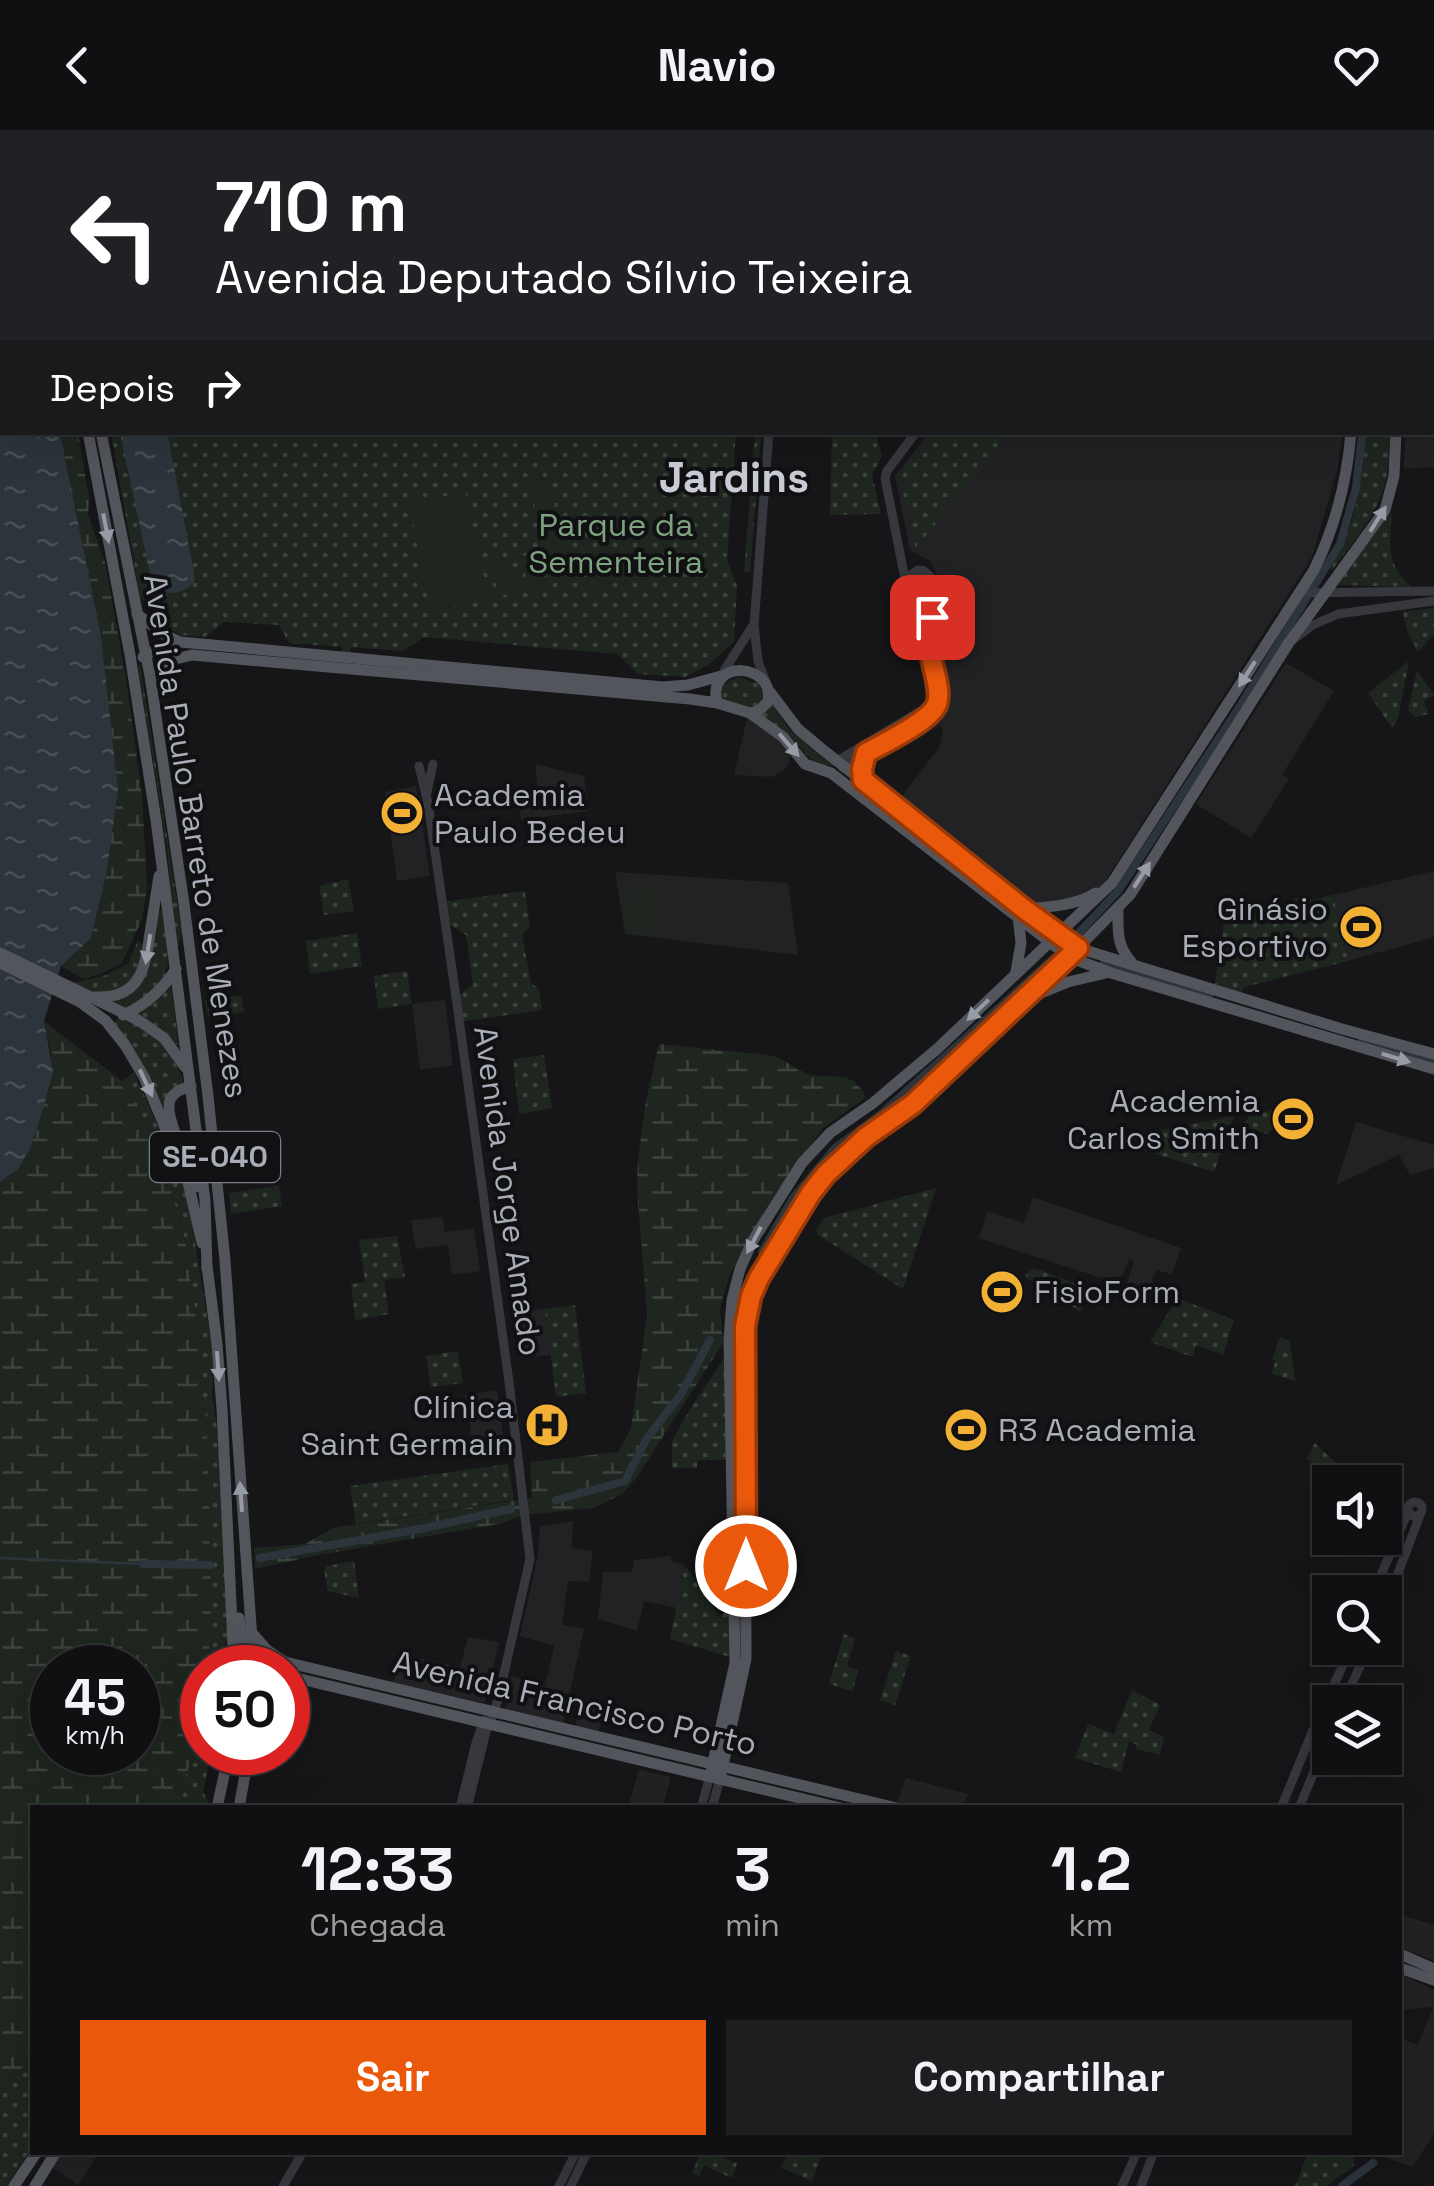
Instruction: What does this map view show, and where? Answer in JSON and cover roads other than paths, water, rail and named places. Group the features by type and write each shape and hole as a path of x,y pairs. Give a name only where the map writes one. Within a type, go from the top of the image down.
{"main road":[{"name":"Avenida Paulo Barreto de Menezes","path":"89,435 156,820 192,1086 216,1344 233,1645"},
{"name":"Avenida Paulo Barreto de Menezes","path":"102,435 150,676 188,942 225,1260 253,1645"},
{"path":"717,1771 745,1668 745,1326 802,1163 830,1134 937,1049 1112,883 1303,592 1336,516 1348,467 1351,435"},
{"path":"717,1771 735,1663 732,1300 752,1242 866,1137 913,1104 935,1072 1020,1002 1118,908 1164,843 1288,644 1385,510 1394,476 1396,435"},
{"path":"137,614 162,634 180,642 663,687 755,673 798,729 838,767 1074,952 1111,973 1434,1069"},
{"path":"131,666 145,654 180,642"},
{"path":"246,659 247,651 256,647"},
{"path":"150,676 171,660 184,656 246,659 717,702 750,712 757,712 768,702 768,687"},
{"path":"717,702 716,687 722,675"},
{"path":"750,712 783,737 805,764 838,767 863,780 1021,913 1016,974"},
{"path":"863,780 866,753"},
{"path":"0,953 85,998 121,994 142,974 146,964 161,864"},
{"path":"1021,913 1077,902 1112,883"},
{"path":"1118,908 1117,938 1136,966"},
{"path":"99,1015 126,1014 160,990 175,972 188,942"},
{"path":"1074,952 1136,966 1434,1054"},
{"path":"0,962 126,1014 164,1038 175,1050 209,1112"},
{"path":"1020,1002 1068,982 1111,973"},
{"name":"Avenida Paulo Barreto de Menezes","path":"85,998 126,1045 144,1078 188,1182 208,1269"},
{"path":"935,1072 937,1049"},
{"path":"192,1086 171,1098 168,1112 205,1200"},
{"path":"731,1435 745,1436"},
{"path":"731,1482 740,1480 746,1484"},
{"path":"229,1540 236,1567 244,1645"},
{"name":"Avenida Francisco Porto","path":"251,1632 285,1662 489,1718"},
{"name":"Avenida Francisco Porto","path":"310,1681 882,1805"},
{"name":"Avenida Francisco Porto","path":"717,1771 831,1805"},
{"path":"218,1805 224,1775"},
{"path":"240,1805 245,1775"},
{"path":"1402,1955 1432,1975"},
{"path":"1402,1968 1432,1975"},
{"path":"14,2186 35,2155"},
{"path":"35,2186 54,2155"}],"street":[{"path":"768,687 758,661 754,625 769,435"},
{"path":"838,767 931,703 932,692 885,478 914,435"},
{"path":"901,551 918,570"},
{"path":"838,767 924,718 937,703 930,650 938,599 934,581 918,570 910,574 906,584"},
{"path":"1303,592 1434,591"},
{"path":"1364,592 1361,601 1365,608"},
{"path":"1288,644 1325,618 1365,608 1434,600"},
{"path":"912,601 920,609 934,607"},
{"path":"722,675 754,625"},
{"name":"Avenida Jorge Amado","path":"426,795 433,764"},
{"name":"Avenida Jorge Amado","path":"419,766 509,1382 530,1559 498,1700 464,1805"},
{"path":"1381,1575 1410,1504 1420,1503 1427,1512 1399,1575"},
{"path":"1282,1805 1344,1665"},
{"path":"1350,1665 1360,1667 1352,1685"},
{"path":"1304,1751 1312,1753"},
{"path":"702,1805 717,1771"},
{"path":"712,1805 717,1771"},
{"path":"1300,1805 1312,1774"},
{"path":"283,2186 301,2155"},
{"path":"570,2180 575,2155"},
{"path":"559,2186 570,2180 585,2155"},
{"path":"1122,2186 1135,2155"},
{"path":"1141,2186 1153,2155"}],"water":[{"path":"0,435 60,435 101,636 118,789 107,871 91,938 61,966 44,1021 53,1072 43,1109 30,1149 18,1169 0,1182"},
{"path":"120,435 168,436 194,583 179,592 153,588"}],"waterway":[{"path":"1076,936 1118,891 1235,714 1340,544 1356,488 1362,436"},
{"path":"762,1252 793,1198 835,1148 881,1114 1055,957"},
{"path":"1103,964 1210,994"},
{"path":"1362,1040 1434,1062"},
{"path":"556,1500 625,1481 646,1440 681,1394 710,1340"},
{"path":"260,1558 511,1509"},
{"path":"0,1558 143,1564"},
{"path":"143,1564 210,1565"},
{"path":"1342,2186 1373,2163"}],"place":[{"name":"Academia Paulo Bedeu","path":"402,813"},
{"name":"Ginásio Esportivo","path":"1361,927"},
{"name":"Academia Carlos Smith","path":"1293,1119"},
{"name":"FisioForm","path":"1002,1292"},
{"name":"Clínica Saint Germain","path":"547,1425"},
{"name":"R3 Academia","path":"966,1430"}],"district":[{"name":"Jardins","path":"734,477"}],"park label":[{"name":"Parque da Sementeira","path":"616,544"}]}
